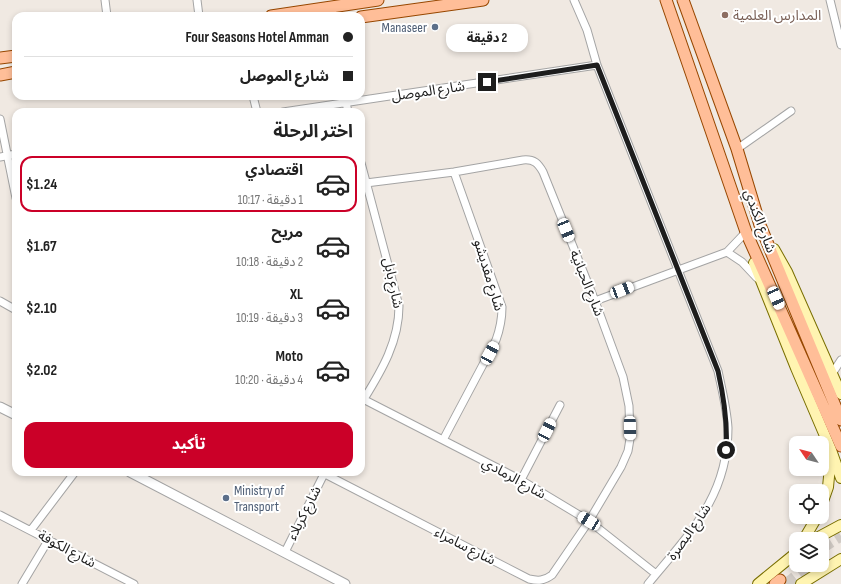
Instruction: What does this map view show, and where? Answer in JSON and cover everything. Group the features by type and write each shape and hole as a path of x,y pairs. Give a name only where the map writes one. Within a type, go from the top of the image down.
{"main road":[{"path":"288,12 322,4 378,0"},
{"path":"365,16 483,0"},
{"name":"شارع الكندي","path":"666,0 746,232 836,448"},
{"name":"شارع الكندي","path":"683,0 737,149 760,225 841,420"},
{"path":"0,58 12,56"},
{"path":"0,75 12,73"},
{"path":"760,225 787,272 841,394"},
{"path":"746,232 749,250 796,368 836,448 841,478"},
{"path":"828,484 836,448"},
{"path":"828,532 841,525"},
{"path":"758,584 789,558"},
{"path":"802,584 841,559"},
{"path":"813,576 841,567"}],"street":[{"path":"105,0 106,12"},
{"path":"197,0 198,12"},
{"name":"شارع البصرة","path":"574,0 587,30 597,65 718,371 726,405 728,428 726,450 720,482 705,514 648,584"},
{"path":"830,0 841,45"},
{"name":"شارع الموصل","path":"365,99 597,65"},
{"name":"شارع الموصل","path":"308,108 360,100"},
{"path":"346,102 347,108"},
{"path":"737,149 791,111"},
{"path":"0,119 4,156 12,184"},
{"name":"شارع الحبانية","path":"366,183 454,172 523,160 531,160 536,162 543,172 595,301 623,377 629,406 630,439 628,451 621,467 589,521"},
{"name":"شارع مقديشو","path":"443,440 496,340 502,324 502,307 487,260 454,172"},
{"name":"شارع بابل","path":"365,395 382,368 394,340 399,322 399,306 396,292 366,183"},
{"path":"595,301 727,252 746,232"},
{"path":"727,252 742,262 763,285"},
{"path":"0,301 12,307"},
{"path":"832,374 841,360"},
{"name":"شارع الرمادي","path":"365,399 521,480 589,521 656,574"},
{"path":"521,480 560,405"},
{"path":"0,407 12,413"},
{"path":"31,530 72,476"},
{"path":"138,476 285,552 333,582 345,584"},
{"name":"شارع كربلاء","path":"285,552 322,476"},
{"name":"شارع سامراء","path":"329,476 529,579 537,581 545,580 552,575 589,521"},
{"name":"شارع الكوفة","path":"0,515 134,584"},
{"path":"22,584 49,539"}],"tunnel":[{"path":"829,544 841,536"},
{"path":"786,584 801,572"}],"place":[{"name":"المدارس العلمية","path":"725,15"},
{"name":"Manaseer","path":"435,27"},
{"name":"Ministry of Transport","path":"226,498"}],"route":[{"path":"487,82 597,65 718,371 726,405 728,428 726,450"}]}
